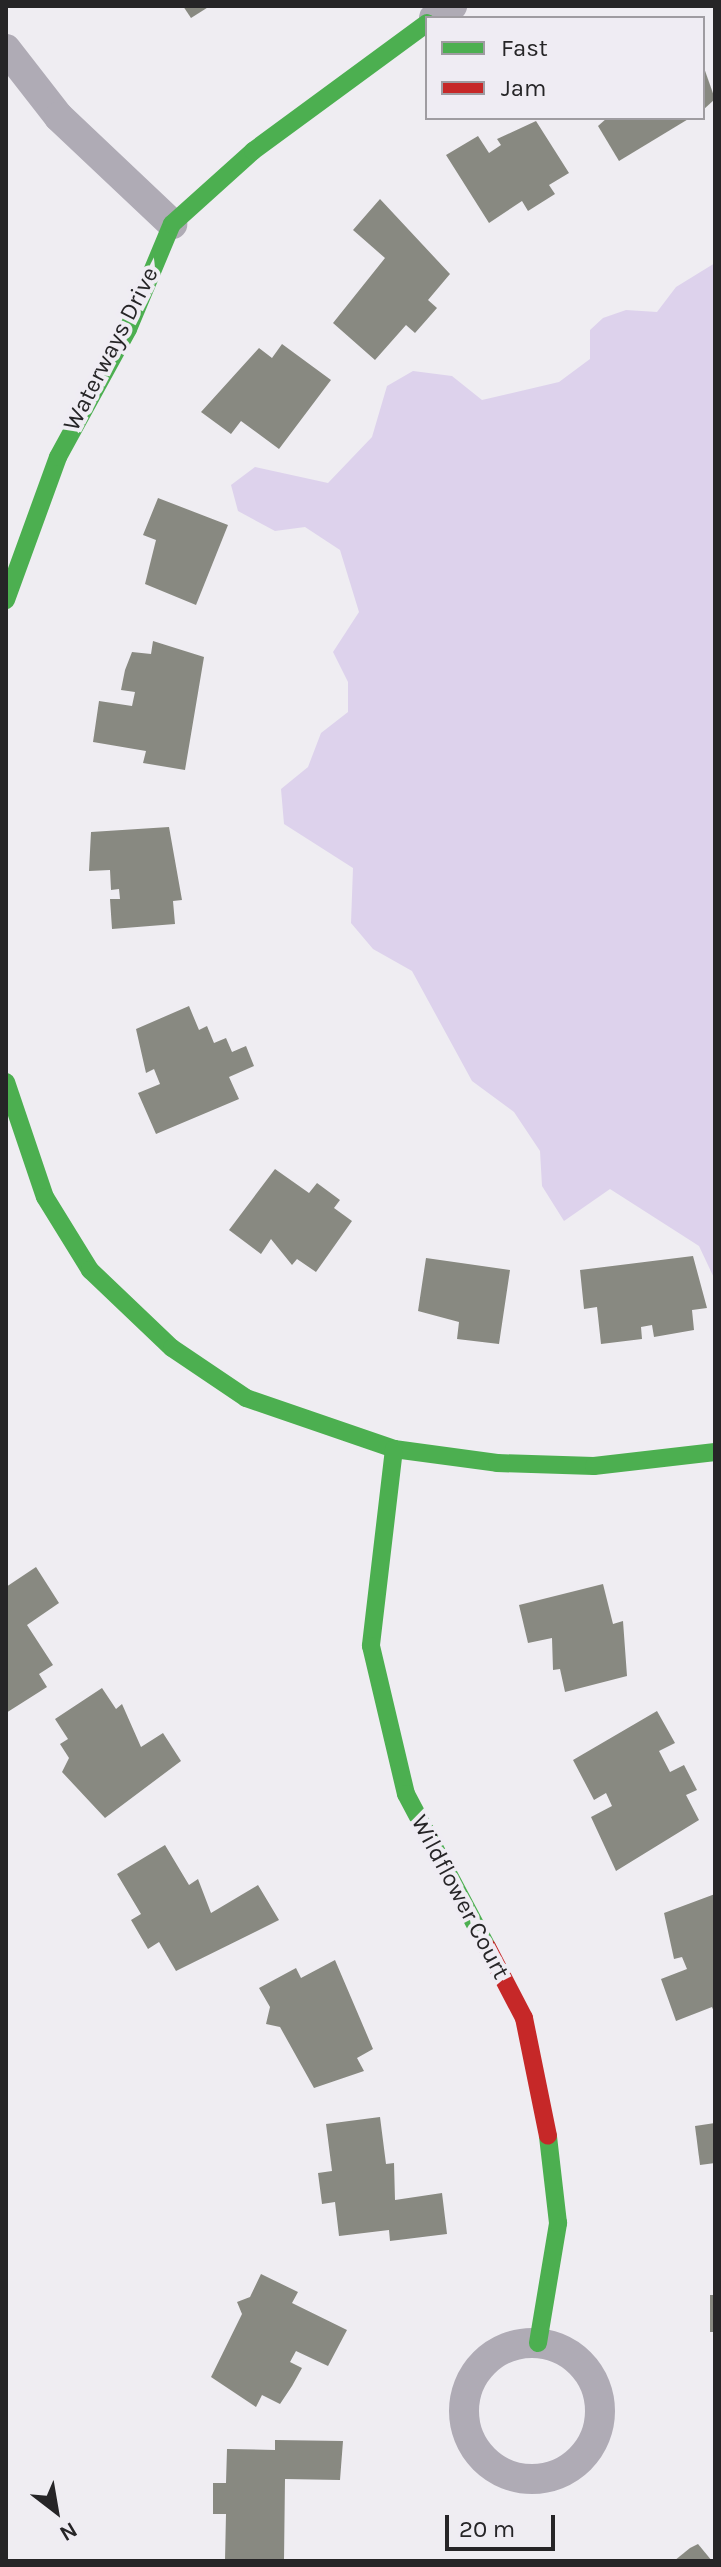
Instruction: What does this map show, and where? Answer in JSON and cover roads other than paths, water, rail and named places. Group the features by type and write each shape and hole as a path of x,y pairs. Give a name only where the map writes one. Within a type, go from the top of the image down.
{"street":[{"name":"Waterways Drive","path":"6,600 58,457 128,329 172,224 253,151 425,24"},
{"path":"6,49 59,117 172,224"},
{"path":"6,1082 22,1139 63,1232 141,1320 246,1398 394,1449 594,1466 715,1452"},
{"name":"Wildflower Court","path":"394,1449 371,1646 406,1794 524,2018 544,2096 558,2223 538,2343"},
{"path":"538,2343 580,2362 600,2404 589,2448 556,2475 535,2480 494,2469 478,2454 463,2414 476,2372 493,2355 538,2343"}]}
